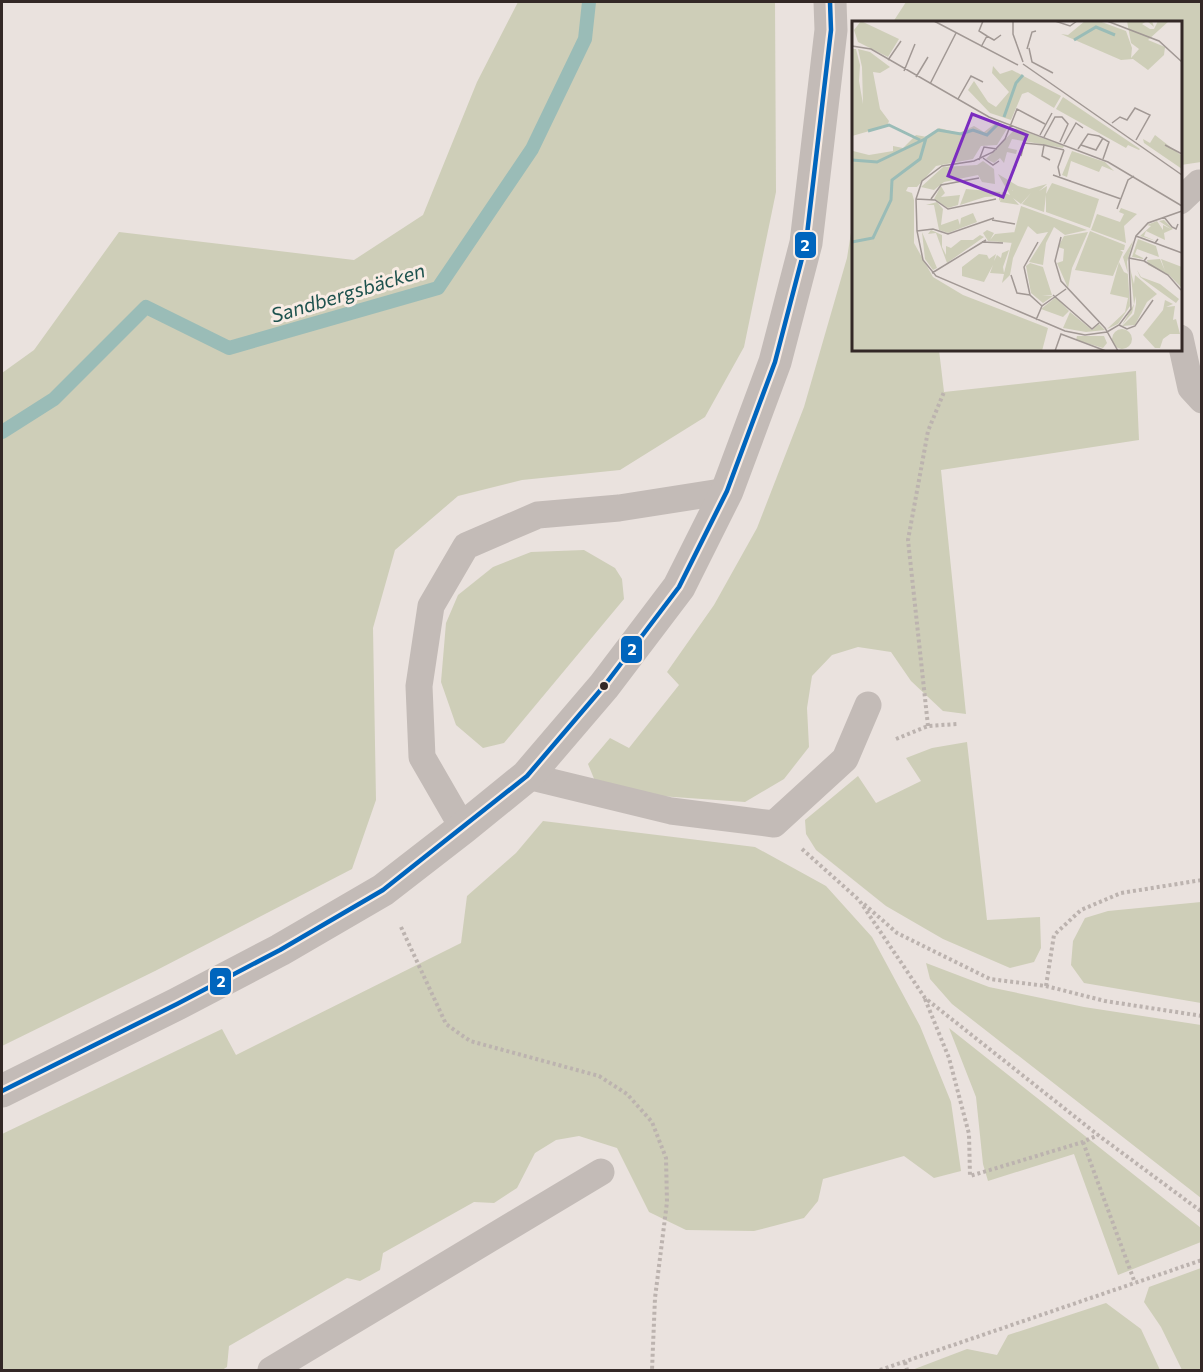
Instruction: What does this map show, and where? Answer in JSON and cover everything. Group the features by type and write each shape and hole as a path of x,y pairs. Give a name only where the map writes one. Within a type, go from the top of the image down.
{"street":[{"path":"2,1091 280,950 383,890 527,776 604,686 679,587 727,490 775,362 806,243 831,30 830,2"}],"lane":[{"path":"1182,199 1199,183 1202,183"},
{"path":"1182,347 1191,388 1202,400"},
{"path":"463,828 422,757 419,686 431,606 466,546 538,514 619,508 727,490"},
{"path":"527,776 671,811 774,824 845,759 868,705"},
{"path":"271,1371 601,1172"}],"path":[{"path":"928,726 908,540 928,431 944,392"},
{"path":"845,759 928,726 957,724"},
{"path":"774,824 897,933 990,979 1046,986 1105,1001 1202,1016"},
{"path":"1046,986 1054,935 1081,910 1121,893 1202,880"},
{"path":"859,900 925,998 949,1058 969,1134 970,1176 1083,1142 1098,1135"},
{"path":"401,926 446,1024 470,1041 599,1076 627,1094 652,1122 666,1158 667,1202 655,1298 652,1371"},
{"path":"925,998 1098,1135 1202,1212"},
{"path":"1083,1142 1135,1283"},
{"path":"880,1371 1202,1260"},
{"path":"905,1362 907,1371"}],"green space":[{"path":"518,2 775,2 776,192 744,347 705,417 620,470 522,480 458,496 395,550 373,628 376,800 352,869 155,971 2,1046 2,373 34,350 119,232 354,260 423,215 477,82"},
{"path":"906,2 1201,2 1201,162 1182,165 1182,21 894,21"},
{"path":"852,226 852,351 939,351 944,392 1136,371 1139,440 941,470 966,714 943,711 911,681 891,652 858,647 832,655 812,676 807,708 809,747 784,779 745,802 631,794 597,786 588,764 610,738 629,748 679,685 667,672 714,605 757,528 804,407 847,258"},
{"path":"584,550 615,568 622,579 624,599 504,743 483,748 456,725 441,682 446,623 458,595 493,567 531,552"},
{"path":"967,742 987,920 1040,917 1041,948 1034,962 1010,968 943,939 886,906 816,850 806,834 805,820 858,776 876,803 921,781 906,758 932,748"},
{"path":"543,821 755,847 826,886 872,937 920,1026 951,1102 961,1171 934,1178 904,1156 823,1179 818,1201 804,1218 754,1231 686,1230 649,1212 617,1148 579,1136 556,1140 535,1153 517,1188 494,1203 474,1202 383,1253 380,1270 360,1281 347,1278 229,1346 227,1367 222,1370 2,1370 2,1134 222,1029 236,1055 461,943 467,896 516,853"},
{"path":"1201,902 1201,1003 1084,983 1071,965 1073,941 1085,918 1108,911"},
{"path":"926,963 989,987 1084,1007 1201,1025 1201,1198 952,1004 930,979"},
{"path":"949,1028 1201,1228 1201,1242 1118,1275 1074,1154 988,1181 983,1164 976,1097"},
{"path":"1201,1268 1201,1370 1182,1370 1161,1327 1144,1302 1149,1287"},
{"path":"1106,1303 1141,1329 1160,1370 912,1370 967,1349 997,1355 1008,1335"}],"waterway":[{"name":"Sandbergsbäcken","path":"2,432 54,399 146,307 229,348 438,288 532,149 585,39 589,2"}],"transit line":[{"name":"2","path":"2,1091 280,950 383,890 527,776 604,686 679,587 727,491 775,362 806,243 831,30 830,2"}]}
